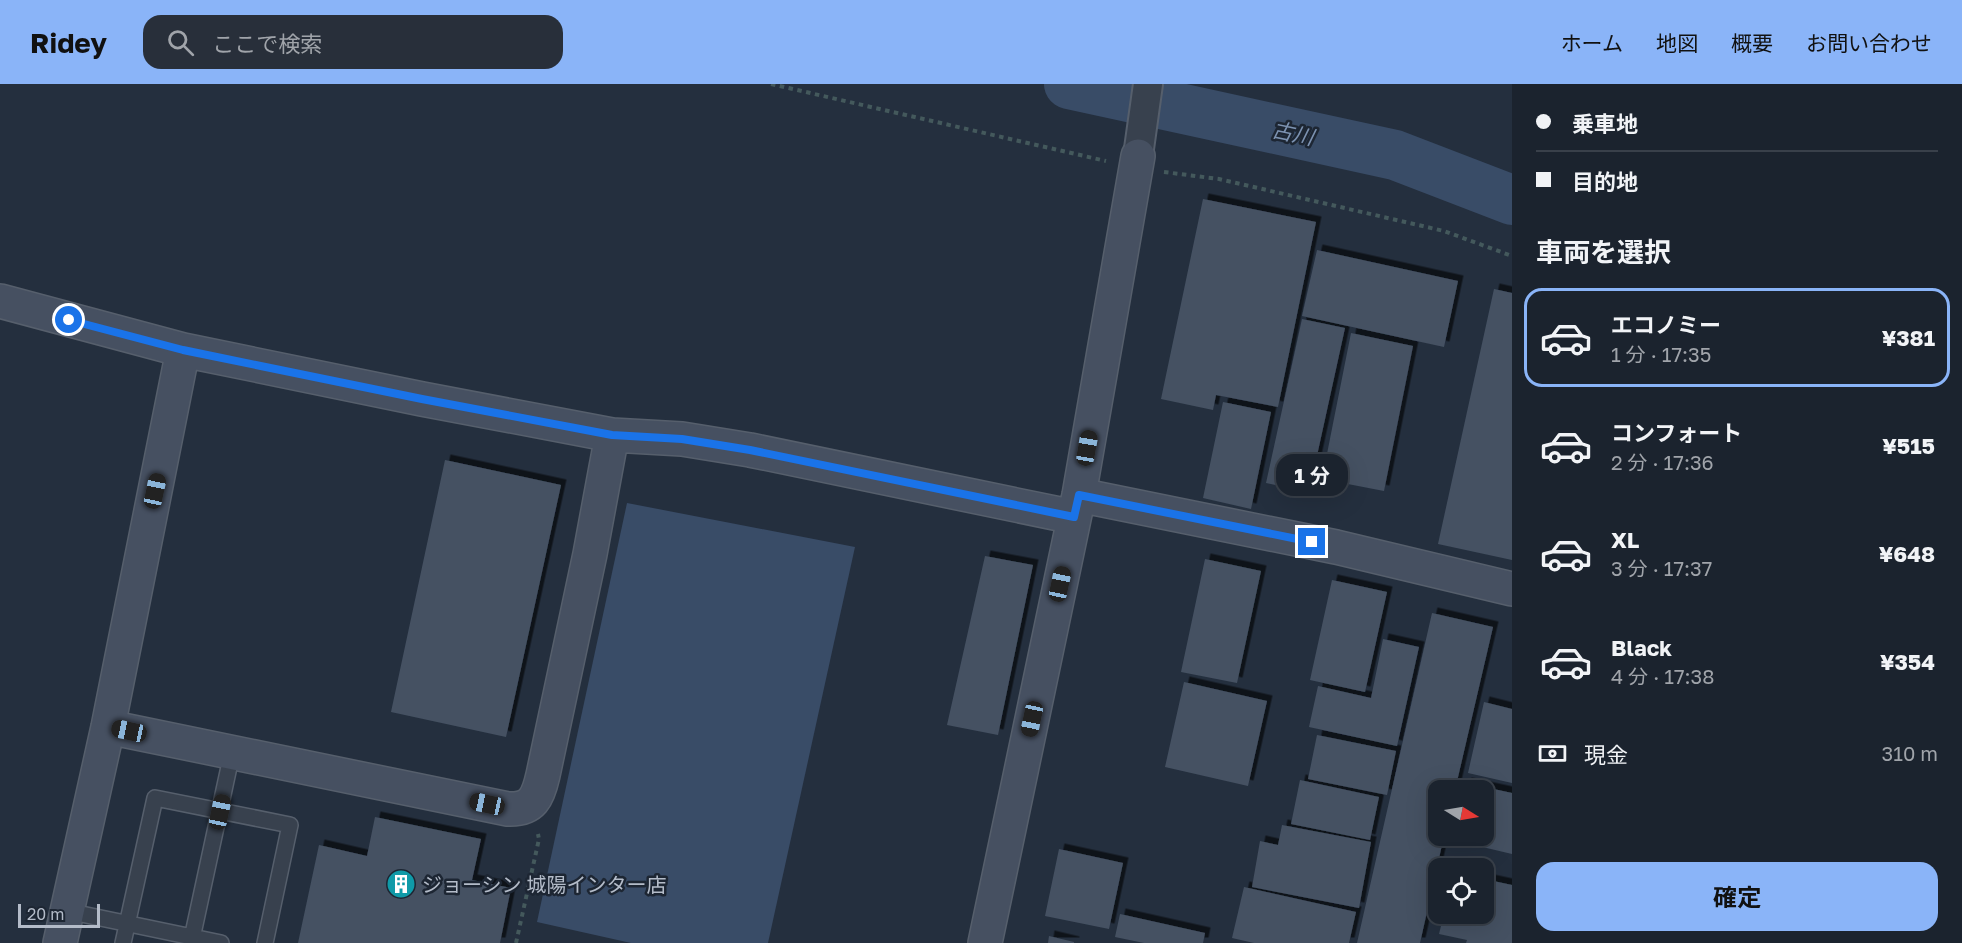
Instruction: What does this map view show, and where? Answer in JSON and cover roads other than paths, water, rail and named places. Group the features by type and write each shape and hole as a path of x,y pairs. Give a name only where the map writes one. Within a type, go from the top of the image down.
{"street":[{"path":"985,943 1076,506 1138,156 1148,84"},
{"path":"0,301 183,350 422,399 612,435 682,439 1076,506 1336,547 1512,589"},
{"path":"60,943 108,727 183,350"},
{"path":"108,727 508,809 518,809 533,801 538,795 543,776 590,554 612,435"}],"lane":[{"path":"191,940 232,753"},
{"path":"123,943 155,798 290,825 265,943"},
{"path":"67,911 128,923 191,940 221,943"}],"water":[{"path":"627,503 855,547 768,943 631,943 537,922"}],"waterway":[{"name":"古川","path":"1069,84 1395,155 1512,200"}],"place":[{"name":"ジョーシン 城陽インター店","path":"401,884"}]}
